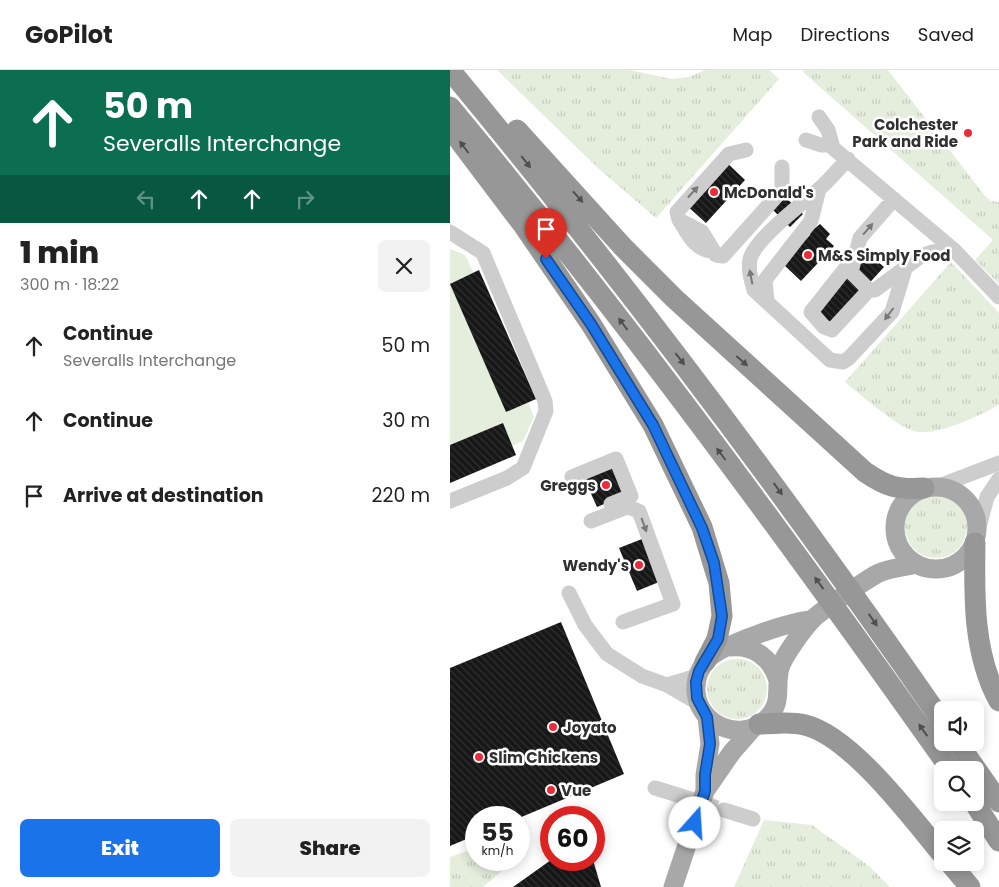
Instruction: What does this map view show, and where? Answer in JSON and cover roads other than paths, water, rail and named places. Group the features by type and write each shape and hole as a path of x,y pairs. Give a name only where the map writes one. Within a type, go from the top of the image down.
{"highway":[{"path":"450,70 524,160 717,407 837,569 934,709"},
{"path":"463,70 623,247 739,358 865,472 894,488 903,490 931,487"},
{"path":"450,107 570,255 782,535 945,761"},
{"path":"450,128 524,226 591,324 653,425 690,502 702,528 714,563 722,616 718,639 701,669"},
{"path":"976,537 974,607 980,646 993,690 999,702"},
{"path":"757,726 784,722 803,724 834,740 872,772 934,845"},
{"path":"963,751 999,802"},
{"path":"980,811 999,841"},
{"path":"957,871 970,887"}],"main road":[{"path":"931,487 955,490 968,500 976,514 976,537 968,554 949,568 938,569 916,564 904,554 896,539 895,526 897,514 903,502 912,494 931,487"},
{"path":"876,575 896,539"},
{"path":"673,887 705,791 732,752 769,716 776,705 781,665 788,652 812,620 876,575 916,564"},
{"path":"705,791 705,775 710,744 696,693 701,669 715,653 795,621 812,620"},
{"path":"728,648 744,647 759,653 771,664 778,680"},
{"path":"702,710 715,724 729,730 757,726"}],"street":[{"path":"819,117 828,130 832,146 954,250 999,297"},
{"path":"806,140 832,146"},
{"path":"746,150 729,154 682,204 677,212 679,220 702,232 716,255 723,256 782,190 782,167"},
{"path":"848,160 819,189 795,208 754,250 750,259 749,275 754,290 830,360 843,362 892,312 906,269"},
{"path":"767,302 765,280 812,222 819,189"},
{"path":"894,199 860,238 851,272 869,290 875,290 906,269 913,260 921,256 932,252 954,250"},
{"path":"450,232 483,253 545,401 546,411 523,468 507,478 450,501"},
{"path":"856,256 811,312 824,327 832,330 869,290"},
{"path":"572,478 616,459 631,496 589,518 627,507 639,511 673,604 623,622"},
{"path":"931,487 999,463"},
{"path":"976,537 987,497 999,479"},
{"path":"570,593 585,625 607,654 642,676 667,685 702,710"},
{"path":"667,685 701,669"},
{"path":"655,788 681,796"},
{"path":"724,810 753,819"}],"tunnel":[{"path":"681,796 724,810"}],"place":[{"name":"Colchester Park and Ride","path":"968,133"},
{"name":"McDonald's","path":"714,192"},
{"name":"M&S Simply Food","path":"808,255"},
{"name":"Greggs","path":"606,485"},
{"name":"Wendy's","path":"639,565"},
{"name":"Joyato","path":"553,727"},
{"name":"Slim Chickens","path":"479,757"},
{"name":"Vue","path":"551,790"}]}
